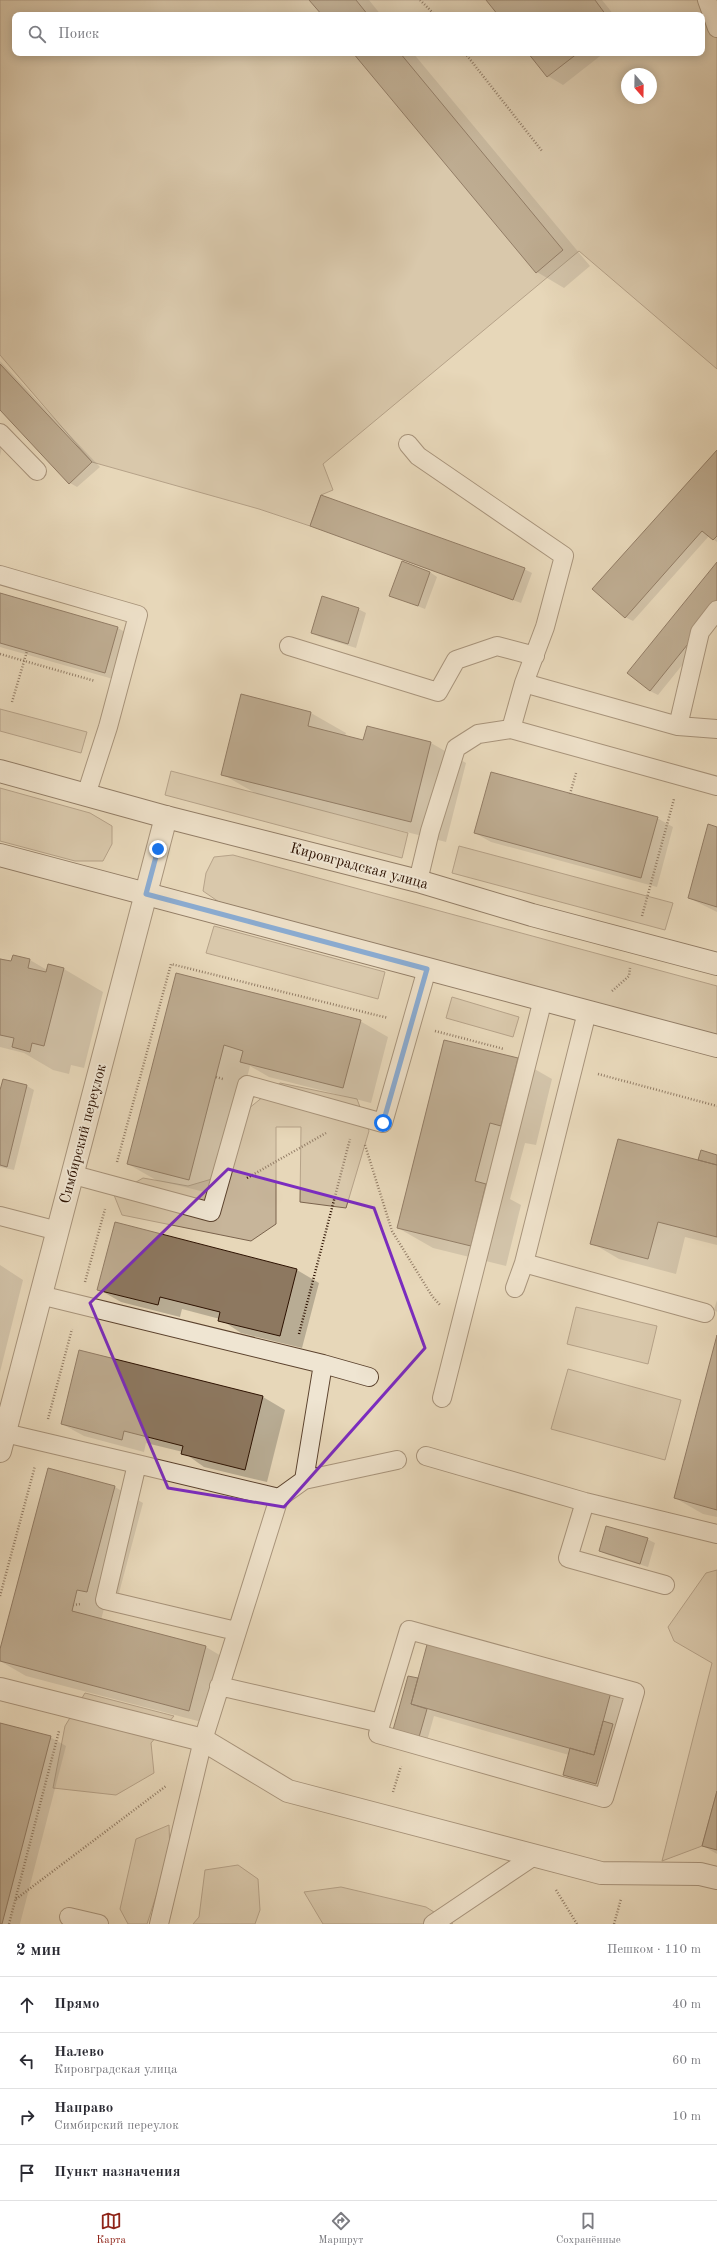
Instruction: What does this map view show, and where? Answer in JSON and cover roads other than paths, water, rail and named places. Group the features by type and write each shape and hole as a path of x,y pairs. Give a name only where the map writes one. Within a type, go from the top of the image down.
{"main road":[{"name":"Кировградская улица","path":"0,771 166,817 418,881 635,943 717,964"},
{"name":"Симбирский переулок","path":"2,1442 40,1295 74,1176 166,817"},
{"path":"0,855 717,1046"},
{"path":"0,1690 203,1740 288,1791 534,1856 601,1873 700,1874 717,1878"}],"lane":[{"path":"707,0 717,28"},
{"path":"0,434 36,471"},
{"path":"408,444 418,456 564,556 536,656 524,683 511,728"},
{"path":"0,575 138,615 86,795"},
{"path":"678,726 700,632 717,610"},
{"path":"289,646 438,692 456,660 497,646 536,656"},
{"path":"524,683 678,726 717,729"},
{"path":"418,881 430,831 456,748 478,734 511,728 717,786"},
{"path":"74,1176 211,1212 247,1085 383,1123 427,969"},
{"path":"442,1398 543,999"},
{"path":"516,1288 524,1264 587,1012"},
{"path":"0,1216 58,1231"},
{"path":"524,1264 705,1313"},
{"path":"40,1295 323,1364 369,1377"},
{"path":"304,1480 323,1364"},
{"path":"2,1442 137,1464 279,1498"},
{"path":"426,1456 585,1502 717,1534"},
{"path":"159,1924 203,1740 279,1498 304,1480 398,1460"},
{"path":"137,1464 105,1600 236,1631"},
{"path":"585,1502 568,1558 665,1586"},
{"path":"409,1630 635,1692 604,1798 378,1734 381,1723 409,1630"},
{"path":"219,1686 381,1723"},
{"path":"433,1924 534,1856"},
{"path":"69,1917 99,1924"}]}
